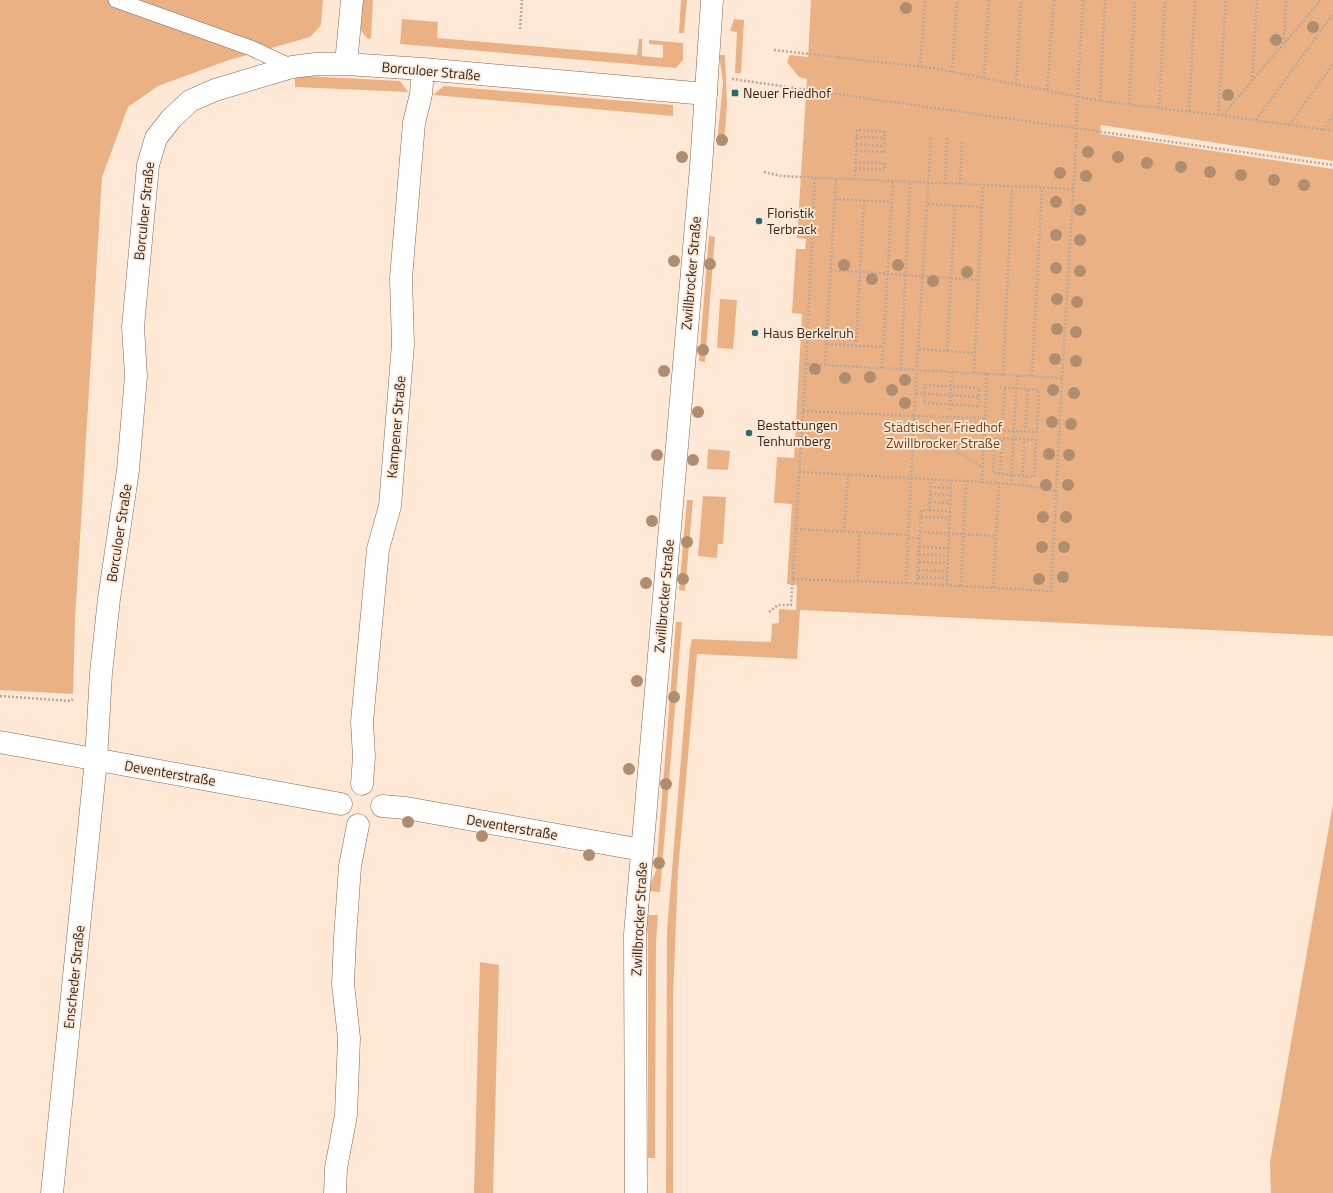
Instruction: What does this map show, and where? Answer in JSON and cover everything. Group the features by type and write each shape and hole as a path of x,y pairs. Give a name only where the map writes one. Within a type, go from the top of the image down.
{"street":[{"path":"346,64 352,0"},
{"name":"Zwillbrocker Straße","path":"636,1193 635,934 706,94 712,0"},
{"name":"Borculoer Straße","path":"96,760 101,673 109,599 129,462 136,376 133,327 148,166 156,138 171,119 190,101 216,90 292,67 316,64 346,64 423,69 706,94"},
{"name":"Kampener Straße","path":"362,784 364,757 362,722 378,549 390,506 403,344 401,278 414,124 421,94 423,69"},
{"name":"Deventerstraße","path":"0,742 341,804"},
{"name":"Enscheder Straße","path":"52,1193 96,760"},
{"path":"362,784 368,785 378,793 382,806 380,813 371,823 358,825 346,819 342,813 341,804 344,794 348,789 362,784"},
{"name":"Deventerstraße","path":"382,806 406,808 642,850"},
{"path":"336,1193 336,1168 346,1115 349,1038 343,984 344,938 350,866 358,825"}],"lane":[{"path":"116,0 251,48 292,67"}],"path":[{"path":"520,29 522,0"},
{"path":"920,67 924,0"},
{"path":"952,72 956,0"},
{"path":"984,78 989,0"},
{"path":"1016,84 1021,0"},
{"path":"1048,90 1054,0"},
{"path":"793,579 906,583 1051,591 1054,491 1074,189 1084,0"},
{"path":"1100,101 1105,0"},
{"path":"1129,104 1135,0"},
{"path":"1159,108 1166,0"},
{"path":"1189,111 1195,0"},
{"path":"1218,115 1226,0"},
{"path":"1252,81 1257,0"},
{"path":"1284,44 1286,0"},
{"path":"1223,116 1319,1"},
{"path":"1256,120 1333,14"},
{"path":"774,50 920,67 1100,101 1189,111 1333,131"},
{"path":"1289,125 1333,64"},
{"path":"731,78 1333,165"},
{"path":"1323,130 1333,116"},
{"path":"855,180 856,129 885,132 884,152 856,151"},
{"path":"856,137 885,138"},
{"path":"906,583 914,416 930,183 931,137"},
{"path":"945,184 947,138"},
{"path":"960,184 962,142"},
{"path":"856,144 884,146"},
{"path":"855,162 885,164 885,170 855,168"},
{"path":"764,172 781,176 814,178 1074,189"},
{"path":"769,612 778,605 791,606 806,364 814,178"},
{"path":"825,365 836,179"},
{"path":"882,368 893,181"},
{"path":"901,369 910,182"},
{"path":"974,373 983,185"},
{"path":"1003,375 1012,186"},
{"path":"1032,376 1042,188"},
{"path":"835,199 892,202"},
{"path":"856,346 864,200"},
{"path":"928,204 982,207"},
{"path":"947,351 955,206"},
{"path":"831,270 924,275 979,280"},
{"path":"826,344 884,347"},
{"path":"919,349 975,353"},
{"path":"806,364 1062,378"},
{"path":"950,410 952,372"},
{"path":"982,482 987,374"},
{"path":"1011,485 1017,375"},
{"path":"925,385 952,386 979,388 978,406 924,404 925,385"},
{"path":"984,430 1037,432 1039,390 998,387"},
{"path":"1002,431 1005,388"},
{"path":"1025,432 1028,389"},
{"path":"916,394 978,397"},
{"path":"803,411 985,418"},
{"path":"914,426 982,467"},
{"path":"995,438 1013,439 1036,440 1034,477 993,473 995,438"},
{"path":"1000,474 1002,438"},
{"path":"1023,476 1024,440"},
{"path":"800,472 982,482 1054,491"},
{"path":"844,532 848,475"},
{"path":"929,510 931,479"},
{"path":"947,586 951,480"},
{"path":"961,586 966,481"},
{"path":"993,588 999,484"},
{"path":"930,487 951,488"},
{"path":"930,494 950,495"},
{"path":"930,502 950,503"},
{"path":"918,584 921,510 950,511"},
{"path":"921,517 950,518"},
{"path":"796,529 860,532 920,538"},
{"path":"858,581 860,532"},
{"path":"920,532 996,536"},
{"path":"919,547 948,548"},
{"path":"919,554 948,556"},
{"path":"919,562 948,563"},
{"path":"918,570 947,571"},
{"path":"918,577 947,578"},
{"path":"0,696 71,701 76,697"}],"green space":[{"path":"0,0 323,0 321,25 310,37 226,61 158,86 128,107 102,177 75,620 73,694 0,690"},
{"path":"361,0 373,0 371,38 369,39 362,31 360,26 359,16"},
{"path":"681,0 687,0 684,33 679,33"},
{"name":"Städtischer Friedhof Zwillbrocker Straße","path":"811,0 1333,0 1333,161 1101,125 1100,134 1333,169 1333,636 800,610 797,659 697,654 678,871 673,998 673,1193 666,1193 667,931 690,648 692,639 771,642 772,624 779,623 779,609 796,610 797,585 787,584 792,504 774,503 777,457 794,458 802,314 792,313 796,249 805,249 806,239 797,238 807,79 799,77 787,62 790,55 808,57"},
{"path":"402,19 438,22 437,38 637,55 639,39 642,39 642,56 663,58 663,45 649,44 649,40 683,43 683,60 676,68 400,44"},
{"path":"734,19 744,20 741,73 735,73 737,32 730,31"},
{"path":"719,55 725,55 727,104 724,146 717,145 723,82"},
{"path":"303,76 400,81 408,92 295,87 295,77"},
{"path":"444,86 673,105 673,116 433,95"},
{"path":"709,236 715,237 705,362 699,361"},
{"path":"720,299 737,300 733,349 717,348"},
{"path":"708,449 730,451 728,470 707,469"},
{"path":"703,496 726,497 723,544 718,544 717,558 698,556"},
{"path":"687,500 693,500 685,591 679,590"},
{"path":"676,622 682,622 660,892 647,891 656,871"},
{"path":"1333,804 1333,1193 1271,1193 1270,1162"},
{"path":"645,915 658,915 656,942 655,1158 648,1158 648,936"},
{"path":"480,962 499,965 493,1193 474,1193"}],"place":[{"name":"Neuer Friedhof","path":"735,93"},
{"name":"Floristik Terbrack","path":"759,221"},
{"name":"Haus Berkelruh","path":"755,333"},
{"name":"Bestattungen Tenhumberg","path":"749,433"}]}
